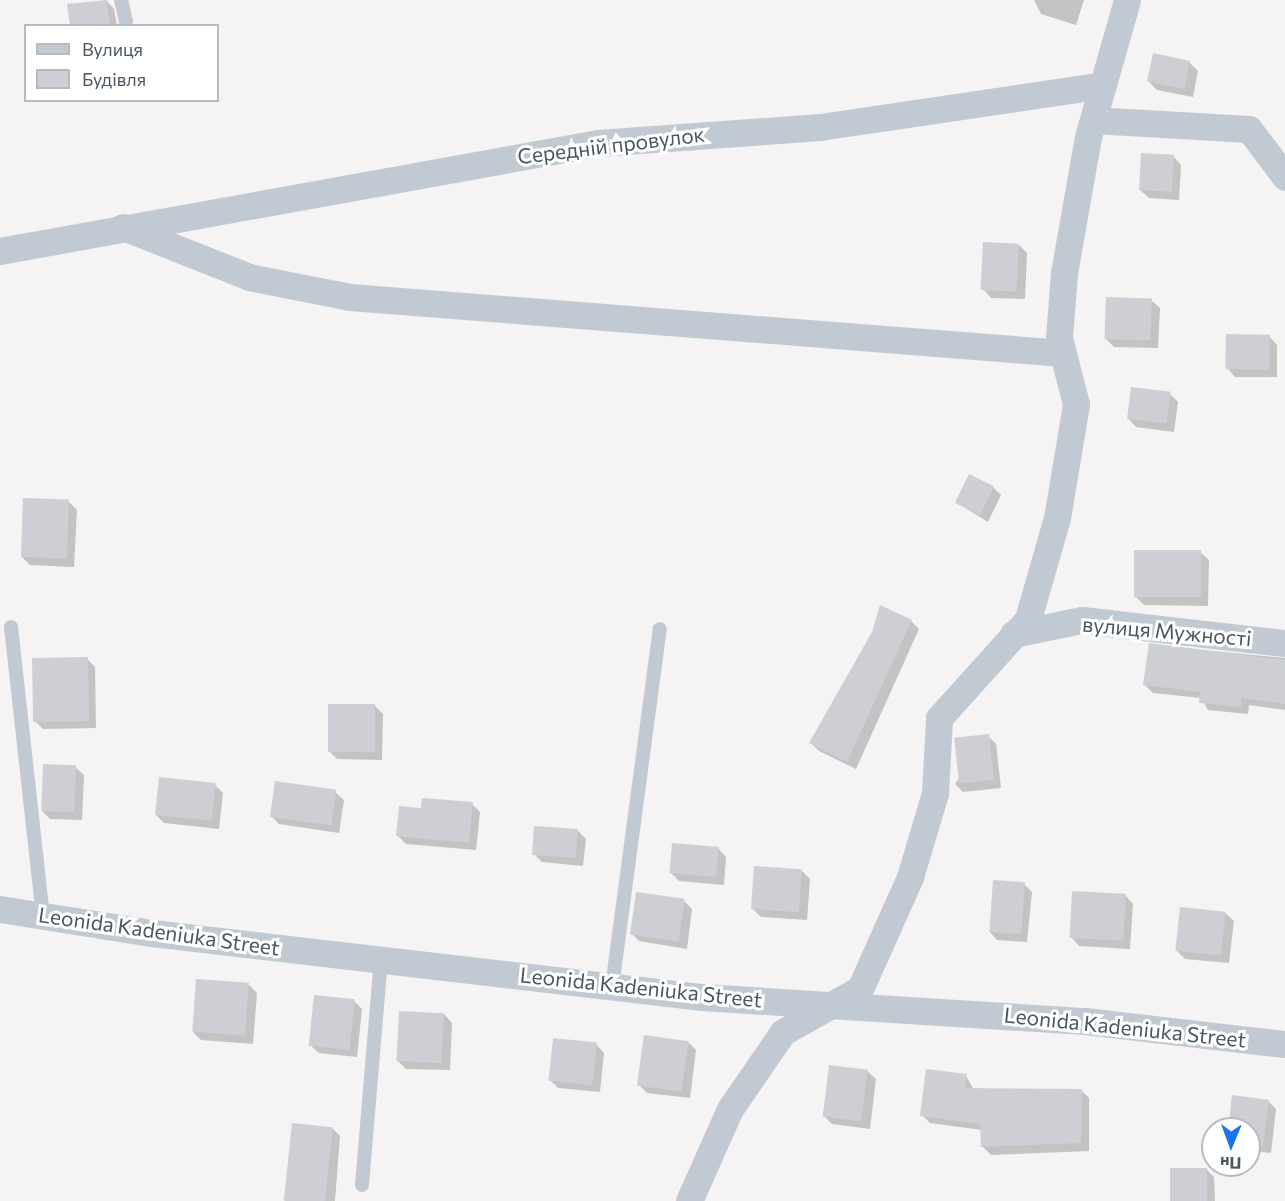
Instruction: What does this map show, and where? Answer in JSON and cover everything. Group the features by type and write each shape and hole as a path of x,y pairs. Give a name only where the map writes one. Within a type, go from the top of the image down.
{"street":[{"path":"689,1201 730,1109 783,1032 860,989 910,877 935,793 939,718 1028,619 1057,518 1076,404 1059,338 1064,273 1093,120 1127,0"},
{"name":"Середній провулок","path":"0,251 123,226 598,143 820,127 1103,86"},
{"path":"1093,120 1249,129 1285,177"},
{"path":"123,226 249,277 350,297 1063,353"},
{"name":"вулиця Мужності","path":"1013,634 1082,620 1285,643"},
{"name":"Leonida Kadeniuka Street","path":"0,909 381,960 702,997 836,1003 1285,1044"}],"lane":[{"path":"121,0 126,21"},
{"path":"12,627 43,916"},
{"path":"612,987 660,629"},
{"path":"362,1185 381,960"}],"building":[{"path":"107,0 110,24 70,24 67,4"},
{"path":"1153,53 1190,61 1184,89 1147,81"},
{"path":"1141,153 1174,155 1172,192 1139,190"},
{"path":"983,242 1019,244 1016,292 980,290"},
{"path":"1106,297 1152,299 1151,341 1105,339"},
{"path":"1226,334 1270,335 1269,370 1225,369"},
{"path":"1131,387 1171,392 1167,424 1127,419"},
{"path":"969,474 994,486 980,515 955,503"},
{"path":"23,498 69,500 67,559 21,557"},
{"path":"1134,550 1201,550 1201,597 1134,597"},
{"path":"880,605 912,620 847,762 809,743 872,632"},
{"path":"1149,643 1285,660 1285,704 1242,698 1241,707 1199,703 1200,692 1143,685"},
{"path":"88,657 89,721 33,722 32,658"},
{"path":"328,704 375,704 375,752 328,752"},
{"path":"989,734 994,780 959,783 954,738"},
{"path":"43,764 76,765 74,812 41,811"},
{"path":"159,777 216,783 212,821 155,815"},
{"path":"275,781 336,790 331,825 270,817"},
{"path":"422,798 473,802 469,843 396,836 399,806 421,808"},
{"path":"534,826 578,829 576,858 532,855"},
{"path":"672,843 719,847 716,877 669,873"},
{"path":"754,866 802,869 799,912 751,909"},
{"path":"993,880 1025,882 1021,934 989,932"},
{"path":"1072,891 1126,894 1123,941 1070,938"},
{"path":"636,892 685,899 679,941 630,935"},
{"path":"1180,907 1226,912 1221,956 1175,951"},
{"path":"196,979 249,983 245,1036 192,1032"},
{"path":"314,995 355,999 349,1050 309,1046"},
{"path":"399,1011 444,1013 441,1063 396,1061"},
{"path":"644,1035 689,1041 681,1092 637,1086"},
{"path":"553,1038 597,1043 592,1085 549,1081"},
{"path":"829,1065 868,1070 861,1121 823,1117"},
{"path":"926,1069 967,1074 965,1088 1082,1089 1081,1143 981,1147 980,1124 920,1116"},
{"path":"1232,1095 1269,1100 1263,1146 1261,1146 1261,1117 1229,1117"},
{"path":"292,1123 333,1127 325,1201 284,1201"},
{"path":"1170,1168 1201,1168 1201,1177 1207,1177 1207,1201 1170,1201"}]}
